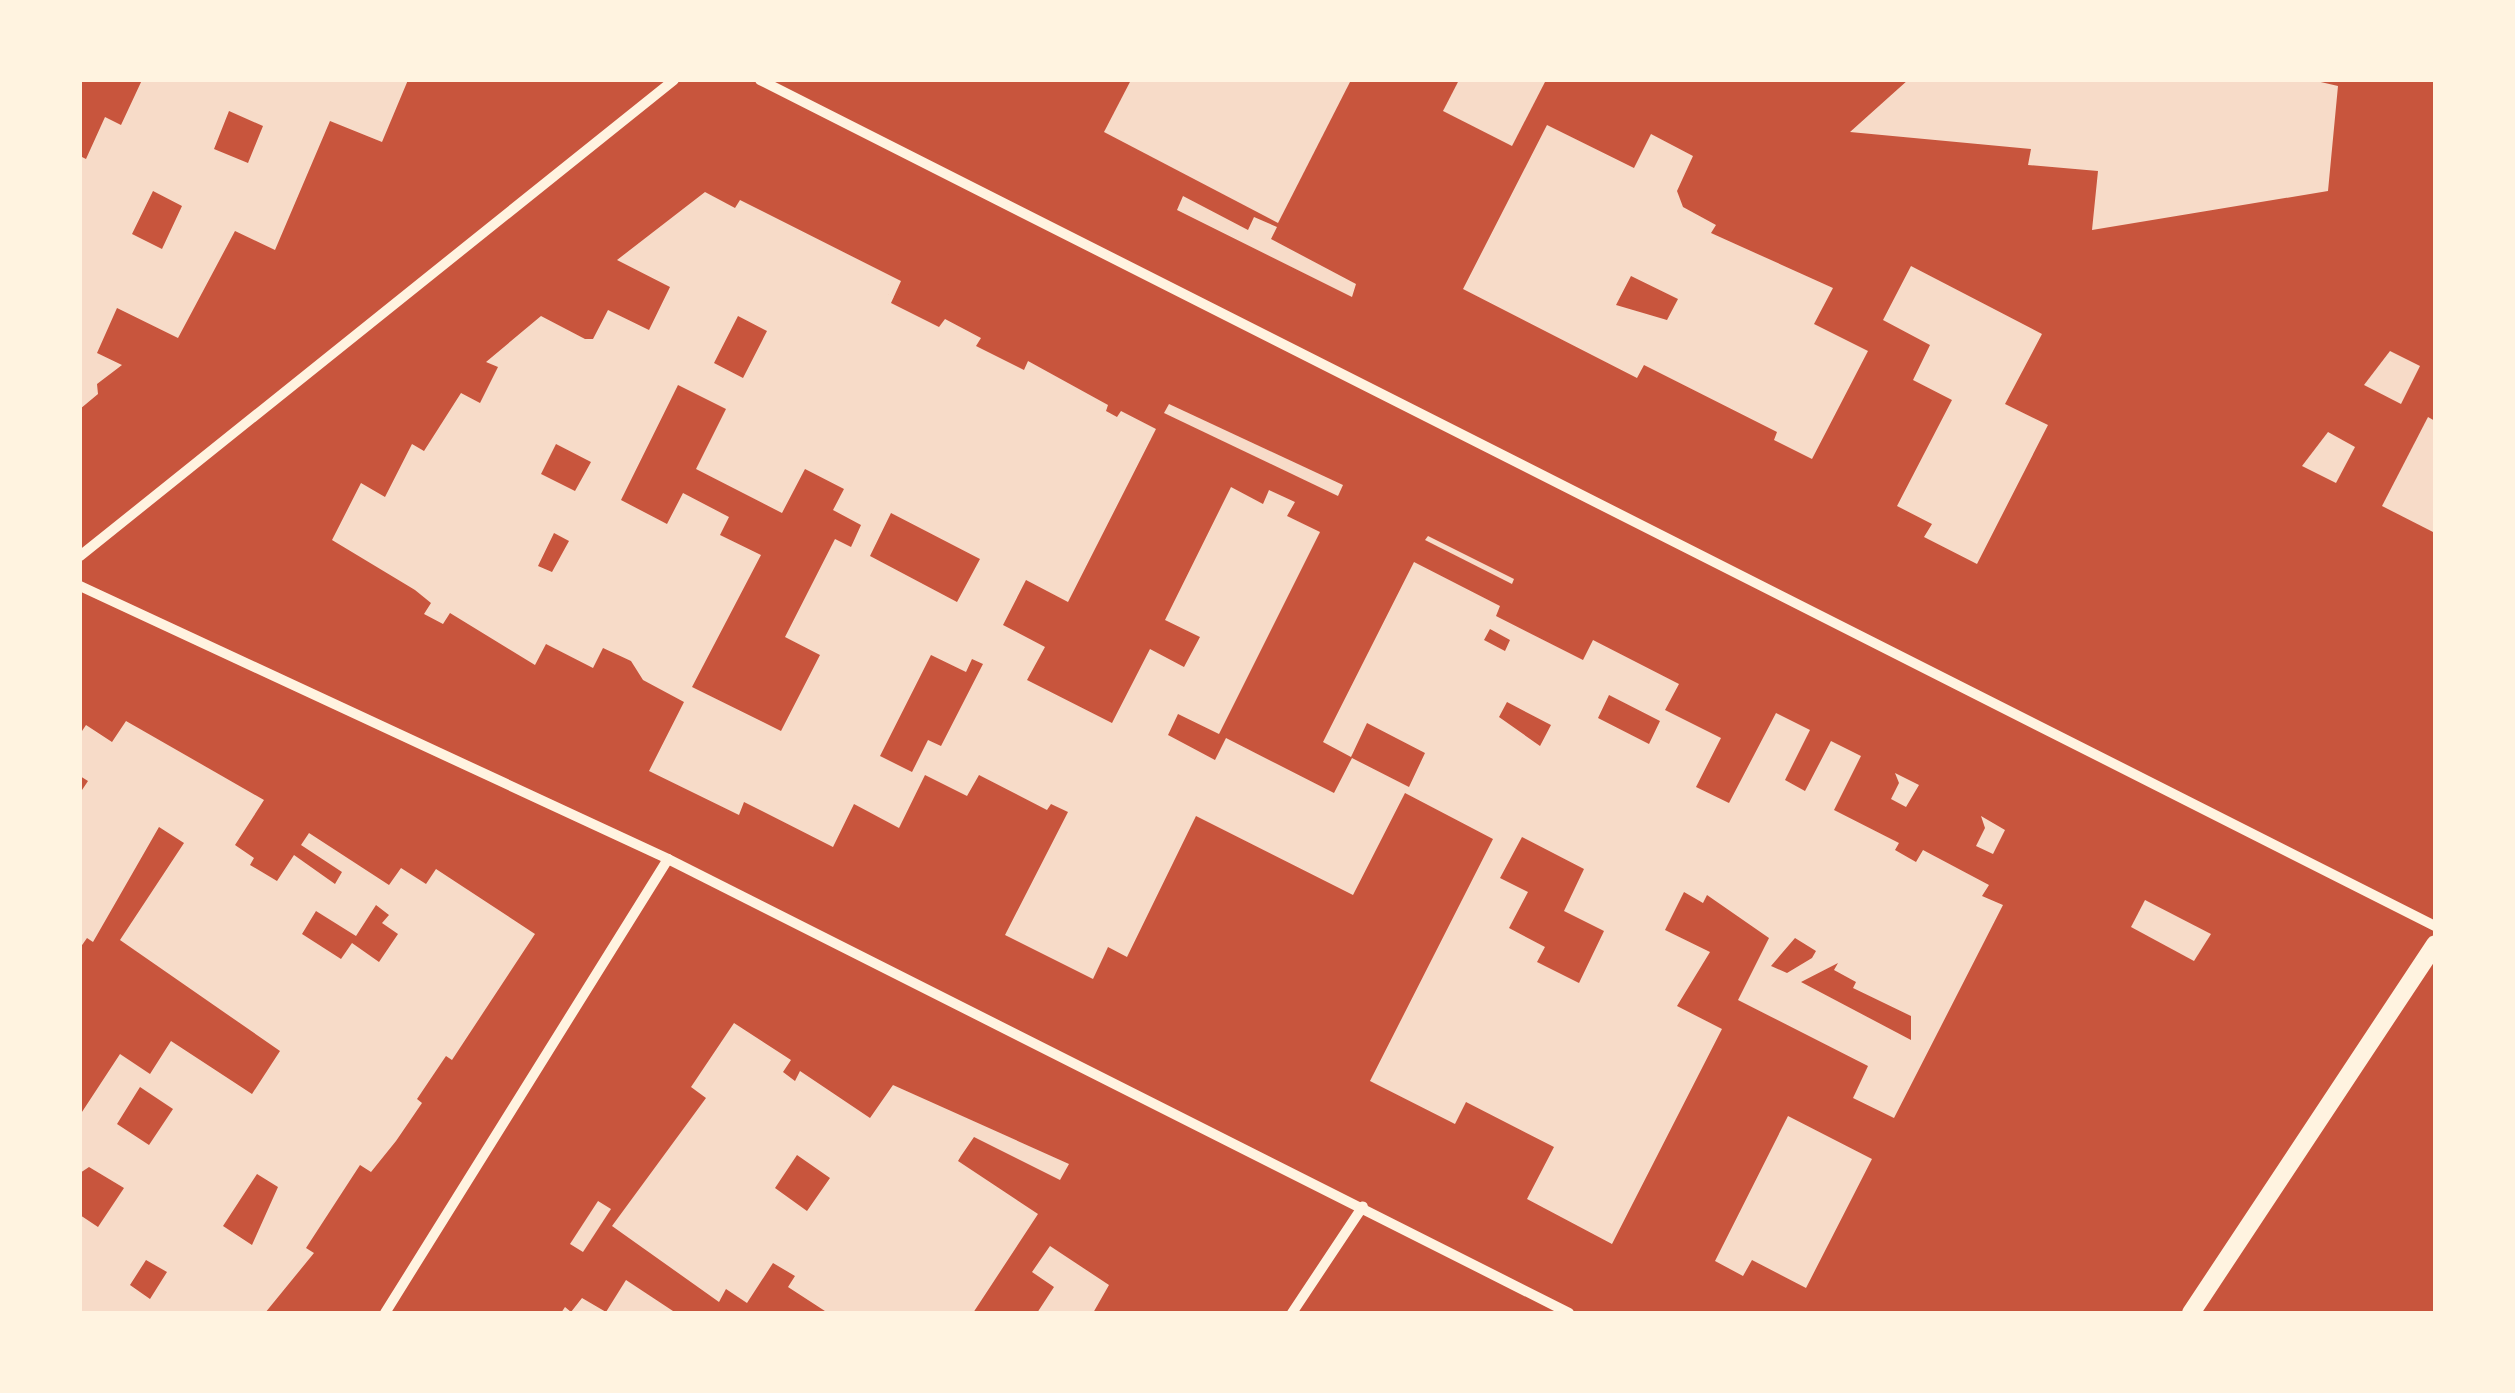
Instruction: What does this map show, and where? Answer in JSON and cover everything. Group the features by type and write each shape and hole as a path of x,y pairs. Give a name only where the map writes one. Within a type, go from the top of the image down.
{"street":[{"path":"80,556 674,80"},
{"path":"760,80 2435,926"},
{"path":"80,586 668,860 1363,1206 1569,1313"},
{"path":"385,1313 668,860"},
{"path":"2190,1313 2435,945"},
{"path":"1292,1313 1363,1206"}],"building":[{"path":"142,80 408,80 382,142 330,121 275,250 235,231 178,338 117,308 97,353 122,365 97,384 98,394 80,409 80,156 86,159 105,117 121,125","holes":["229,111 263,126 248,163 214,149","153,191 182,206 162,249 132,234"]},
{"path":"1131,80 1351,80 1278,223 1104,132"},
{"path":"1459,80 1546,80 1512,146 1443,111"},
{"path":"1908,80 2312,80 2338,86 2328,191 2092,230 2098,171 2028,165 2031,149 1850,132"},
{"path":"1547,125 1634,168 1651,134 1693,156 1677,191 1683,207 1716,225 1711,233 1833,288 1814,324 1868,351 1812,459 1774,440 1777,432 1644,365 1637,378 1463,289","holes":["1631,276 1678,299 1667,320 1616,305"]},
{"path":"705,192 735,208 740,200 901,281 891,303 939,327 945,319 981,338 976,346 1024,370 1028,361 1108,405 1106,411 1117,417 1121,411 1156,429 1068,602 1026,580 1003,625 1045,647 1027,680 1112,723 1150,649 1184,667 1200,637 1165,620 1231,487 1263,504 1269,490 1295,502 1287,516 1320,532 1219,734 1178,714 1168,735 1215,760 1226,738 1334,793 1352,758 1409,787 1425,753 1367,723 1351,757 1323,742 1414,562 1500,606 1496,616 1583,660 1593,640 1679,684 1665,710 1721,738 1696,787 1729,803 1776,713 1810,730 1785,780 1805,791 1831,741 1861,756 1834,810 1899,843 1895,850 1916,862 1923,850 1989,885 1982,896 2003,905 1894,1118 1853,1098 1868,1066 1738,1000 1769,938 1707,895 1703,903 1684,892 1665,930 1710,952 1677,1006 1722,1029 1612,1244 1527,1199 1554,1147 1466,1102 1455,1124 1370,1081 1493,839 1405,793 1353,895 1196,816 1127,957 1108,947 1093,979 1005,935 1068,812 1051,804 1047,810 979,775 967,796 925,775 899,828 854,804 833,847 744,802 739,815 649,771 684,702 643,680 631,661 603,648 593,668 546,644 535,665 450,613 443,624 424,614 431,603 415,590 332,540 361,483 385,497 412,444 424,451 461,393 480,403 498,367 486,362 541,316 585,339 593,339 608,310 649,330 670,287 617,260","holes":["738,316 767,331 743,378 714,363","678,385 726,409 696,469 782,513 805,469 844,489 833,510 861,525 851,547 835,539 785,637 820,655 781,731 692,687 761,555 720,535 729,517 683,493 667,524 621,500","556,444 591,462 575,491 541,474","891,513 980,559 957,602 870,556","554,533 569,541 552,572 538,566","1490,629 1510,640 1505,651 1484,640","931,655 966,672 972,659 983,664 941,746 928,740 912,772 880,756","1609,695 1660,721 1649,744 1598,718","1507,702 1551,725 1540,746 1499,717","1522,837 1584,869 1564,911 1604,931 1579,983 1537,962 1545,947 1509,928 1528,892 1500,878","1795,938 1816,951 1812,958 1787,973 1771,966","1838,963 1834,970 1856,982 1853,988 1911,1016 1911,1040 1801,982"]},
{"path":"1183,196 1248,230 1254,217 1277,227 1271,239 1356,284 1352,297 1177,210"},
{"path":"1911,266 2042,334 2005,404 2048,425 1977,564 1924,537 1932,524 1897,506 1952,400 1913,380 1930,345 1883,320"},
{"path":"2390,351 2420,366 2401,404 2364,385"},
{"path":"1169,404 1343,485 1338,496 1164,413"},
{"path":"2428,417 2435,421 2435,533 2382,506"},
{"path":"2328,432 2355,447 2336,483 2302,466"},
{"path":"1428,536 1514,579 1512,584 1425,540"},
{"path":"126,721 264,800 235,845 254,858 250,865 277,881 294,855 335,884 342,872 301,845 309,833 389,885 401,868 426,884 436,869 535,934 452,1060 446,1056 417,1099 422,1103 396,1141 371,1172 360,1165 306,1248 314,1253 265,1313 80,1313 80,1215 98,1227 124,1188 89,1167 80,1173 80,1115 120,1054 150,1074 171,1041 252,1094 280,1051 120,940 184,843 159,827 93,942 87,938 80,948 80,793 88,781 80,776 80,734 86,725 112,742","holes":["376,905 389,915 382,923 398,934 379,962 352,943 341,959 302,934 316,911 356,936","140,1087 173,1109 149,1145 117,1124","257,1174 278,1187 252,1245 223,1226","146,1260 167,1272 150,1299 130,1285"]},
{"path":"1895,773 1919,785 1906,807 1891,799 1899,783"},
{"path":"1981,816 2005,830 1993,854 1976,846 1985,828"},
{"path":"2145,900 2211,934 2194,961 2131,927"},
{"path":"734,1023 791,1060 783,1072 795,1081 800,1071 870,1118 893,1085 1069,1164 1060,1180 974,1137 961,1156 958,1161 1038,1214 973,1313 828,1313 788,1287 795,1276 773,1263 747,1303 726,1289 719,1302 612,1226 706,1098 691,1087","holes":["797,1155 830,1178 807,1211 775,1188"]},
{"path":"1788,1116 1872,1159 1806,1288 1752,1260 1743,1276 1715,1261"},
{"path":"598,1201 611,1209 583,1252 570,1244"},
{"path":"1050,1246 1109,1285 1093,1313 1037,1313 1054,1287 1032,1272"},
{"path":"626,1280 676,1313 561,1313 565,1307 571,1312 582,1298 606,1312"}]}
